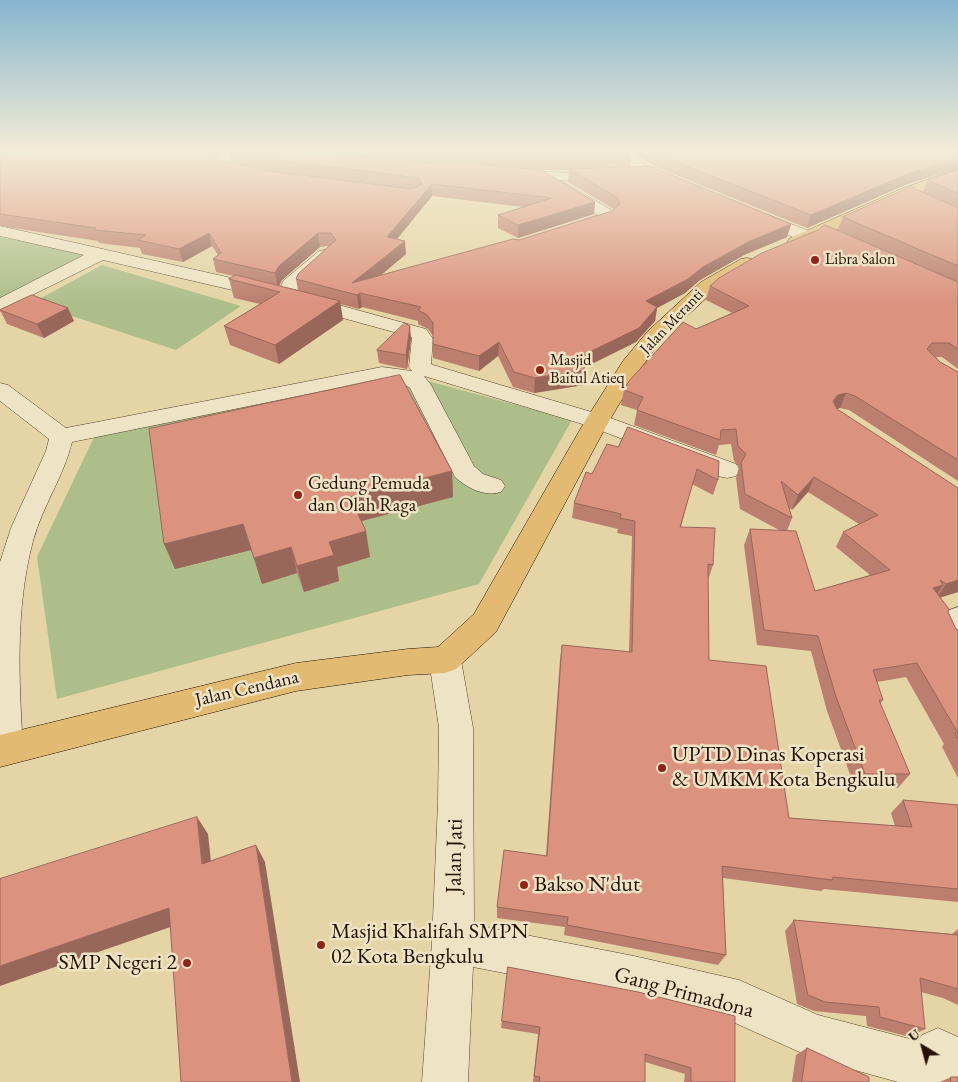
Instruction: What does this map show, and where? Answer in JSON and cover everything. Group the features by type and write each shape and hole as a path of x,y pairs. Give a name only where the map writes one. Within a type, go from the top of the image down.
{"main road":[{"path":"784,248 900,201"},
{"name":"Jalan Meranti","path":"445,660 485,622 598,421 631,366 654,336 675,314 708,286 759,258"},
{"name":"Jalan Cendana","path":"3,750 296,676 408,662 445,660"}],"street":[{"path":"561,232 609,215 586,201"},
{"path":"739,208 815,234 845,240"},
{"path":"0,231 103,253 286,297 419,333 423,339 420,367 425,370 598,421 727,470"},
{"path":"286,297 290,285 327,252"},
{"path":"0,305 103,253"},
{"path":"60,437 382,373 393,373 416,380 464,471 474,480 492,486"},
{"path":"0,390 56,431 60,437 58,451 20,539 11,573 6,609 3,656 3,750"},
{"path":"958,619 954,622 954,626 958,634"},
{"name":"Jalan Jati","path":"445,660 456,728 453,942 446,1082"},
{"name":"Gang Primadona","path":"453,942 634,977 740,1002 814,1037 928,1066 938,1051 958,1061"}],"green space":[{"path":"0,237 91,255 0,300"},
{"path":"102,265 241,306 176,350 32,303"},
{"name":"Gedung Pemuda dan Olah Raga","path":"395,372 572,420 479,584 57,699 37,557 96,433"}],"building":[{"path":"0,201 417,201 387,237 405,241 352,283 513,239 519,240 612,211 620,204 619,201 736,201 791,224 748,242 703,267 688,279 646,301 657,307 639,328 577,358 585,370 535,378 514,372 499,342 479,356 433,344 433,323 427,315 418,310 421,307 360,293 357,295 296,279 298,274 336,240 331,233 318,233 279,266 275,273 213,259 221,253 209,233 179,249 138,240 146,235 94,230 96,228 0,214"},
{"path":"541,201 595,202 518,225 498,215"},
{"path":"777,201 843,201 811,215"},
{"path":"878,201 943,201 958,208 958,266 843,217"},
{"path":"825,225 958,282 958,349 949,343 932,343 927,349 940,362 958,372 958,460 855,396 846,393 838,395 833,401 837,409 958,488 958,580 946,584 940,580 943,585 933,588 949,609 948,612 958,630 958,733 917,663 873,670 883,700 879,700 910,774 865,774 836,697 818,636 764,630 750,529 796,531 815,591 890,570 843,532 878,515 814,477 798,495 781,481 792,518 745,494 741,463 746,454 738,446 736,429 721,430 720,440 637,410 643,397 624,390 629,381 683,322 696,329 749,306 710,286 719,278 762,253 818,230"},
{"path":"236,275 340,301 275,345 224,326 280,292 229,279"},
{"path":"32,295 68,308 37,324 0,310"},
{"path":"405,323 410,326 406,355 377,350"},
{"path":"400,375 452,471 350,497 366,531 329,542 334,555 297,566 291,547 254,558 243,524 164,544 149,429"},
{"path":"628,427 719,461 718,480 697,469 680,527 715,528 713,565 708,564 709,660 766,666 789,818 912,827 903,800 958,805 958,889 833,877 832,880 722,866 726,955 567,925 568,917 497,907 504,850 547,856 562,645 632,652 635,521 620,518 621,514 574,503 586,472 592,474 607,444 618,447"},
{"path":"197,817 202,864 256,845 292,1082 181,1082 169,908 0,966 0,879"},
{"path":"794,920 958,935 958,989 920,978 925,1029 880,1017 879,1007 825,1002 808,995"},
{"path":"508,967 638,992 735,1016 735,1082 691,1082 691,1068 645,1054 645,1082 539,1082 540,1077 534,1076 540,1027 502,1021"},
{"path":"807,1048 869,1077 869,1082 802,1082"},
{"path":"951,1077 958,1077 958,1082 951,1082"}],"place":[{"name":"Libra Salon","path":"815,260"},
{"name":"Masjid Baitul Atieq","path":"540,370"},
{"name":"Gedung Pemuda dan Olah Raga","path":"298,495"},
{"name":"UPTD Dinas Koperasi & UMKM Kota Bengkulu","path":"662,768"},
{"name":"Bakso N'dut","path":"524,885"},
{"name":"Masjid Khalifah SMPN 02 Kota Bengkulu","path":"321,945"},
{"name":"SMP Negeri 2","path":"187,963"}]}
